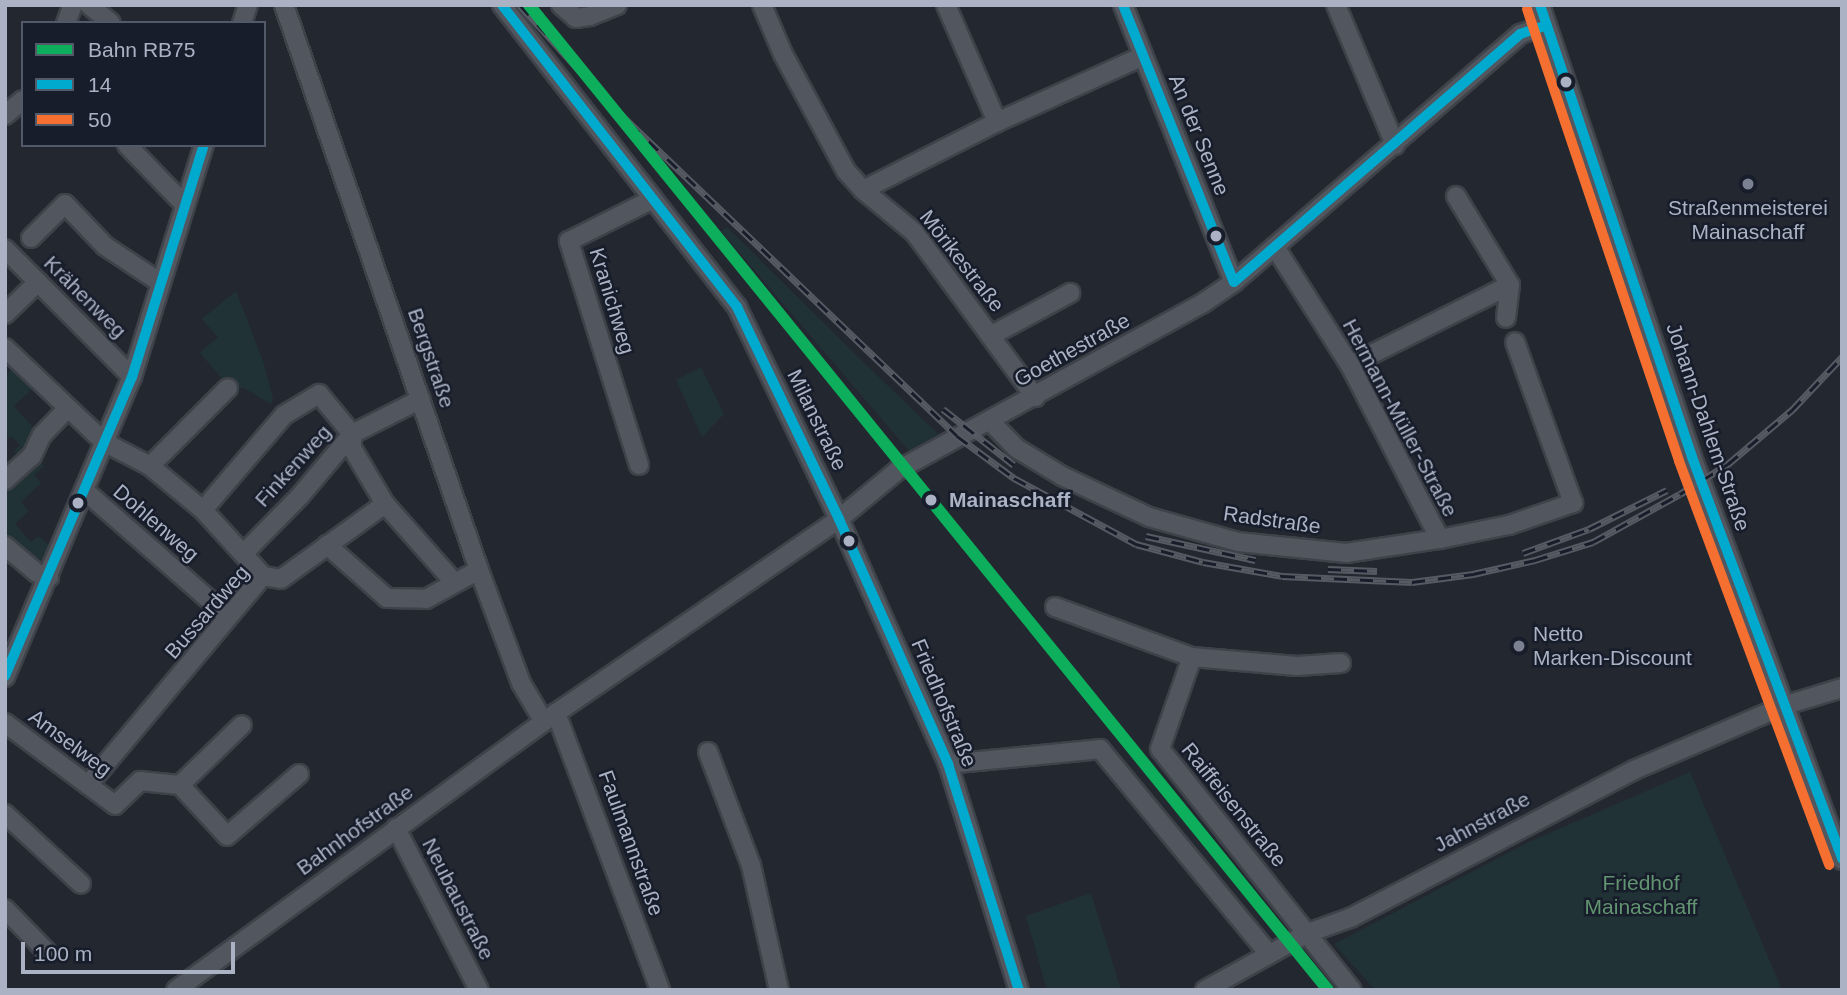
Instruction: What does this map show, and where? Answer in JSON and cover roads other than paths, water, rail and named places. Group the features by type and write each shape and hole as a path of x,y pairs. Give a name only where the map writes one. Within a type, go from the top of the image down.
{"street":[{"path":"89,5 109,21"},
{"name":"Bergstraße","path":"284,5 479,570 521,683 550,718"},
{"name":"Milanstraße","path":"502,5 737,307 839,519"},
{"path":"561,5 576,18 590,16 617,5"},
{"name":"Mörikestraße","path":"762,5 846,171 863,190 914,232 1035,397"},
{"path":"946,5 997,122"},
{"name":"An der Senne","path":"1122,5 1234,282"},
{"path":"1336,5 1395,145"},
{"name":"Johann-Dahlem-Straße","path":"1540,5 1692,457 1787,705 1842,860"},
{"name":"Goethestraße","path":"839,519 904,466 1035,397 1203,303 1234,282 1520,34 1547,25"},
{"path":"863,190 997,122 1143,56"},
{"path":"5,115 21,102"},
{"path":"129,147 185,205"},
{"path":"5,677 132,377 203,147"},
{"path":"1456,196 1510,285 1506,318"},
{"name":"Kranichweg","path":"639,464 569,241 653,199"},
{"path":"31,238 65,204 105,246 161,283"},
{"name":"Hermann-Müller-Straße","path":"1275,247 1350,365 1440,539"},
{"name":"Krähenweg","path":"5,248 132,377"},
{"path":"5,314 38,282"},
{"path":"1350,365 1510,285"},
{"name":"Mörikestraße","path":"992,335 1070,293"},
{"name":"Radstraße","path":"989,421 1016,448 1062,476 1149,517 1238,542 1346,553 1440,539 1509,525 1573,503 1516,342"},
{"path":"8,359 104,442 150,466 203,510 263,576"},
{"path":"150,466 228,388"},
{"path":"203,510 284,415 318,394 352,435 352,448 385,504 454,582"},
{"name":"Finkenweg","path":"243,554 300,496 352,435 421,399"},
{"path":"5,480 32,456 42,435 67,409"},
{"name":"Dohlenweg","path":"85,491 228,616"},
{"name":"Bussardweg","path":"88,785 263,576 281,579 385,504"},
{"name":"Bahnhofstraße","path":"176,990 550,718 839,519"},
{"name":"Friedhofstraße","path":"839,519 948,764 1018,990"},
{"path":"327,545 387,598 426,599 479,570"},
{"path":"5,546 37,573 48,577"},
{"path":"1055,607 1192,657 1297,666 1341,663"},
{"name":"Raiffeisenstraße","path":"1192,657 1160,749 1308,933"},
{"name":"Jahnstraße","path":"1206,990 1308,933 1350,918 1622,775 1787,705 1842,688"},
{"name":"Faulmannstraße","path":"550,718 573,752 660,990"},
{"name":"Amselweg","path":"5,723 115,805 141,781 180,785"},
{"path":"242,725 180,785 226,836 299,774"},
{"path":"948,764 1100,749 1269,954"},
{"path":"708,752 751,865 779,990"},
{"path":"5,814 81,884"},
{"name":"Neubaustraße","path":"397,828 479,990"},
{"path":"5,909 46,951"},
{"path":"1308,933 1352,990"}],"railway":[{"path":"520,5 611,105 957,436 1014,478 1136,544 1203,562 1282,576 1412,582 1473,574 1535,560 1593,542 1728,464 1792,410 1842,357"},
{"path":"943,409 1014,465"},
{"path":"1523,553 1589,529 1667,490"},
{"path":"1146,536 1255,560"},
{"path":"1328,569 1377,571"}],"rail line":[{"name":"RB75","path":"529,5 1328,990"}],"place":[{"name":"Straßenmeisterei Mainaschaff","path":"1748,184"},
{"name":"Mainaschaff","path":"931,500"},
{"name":"Netto Marken-Discount","path":"1519,646"}],"park label":[{"name":"Friedhof Mainaschaff","path":"1641,895"}]}
